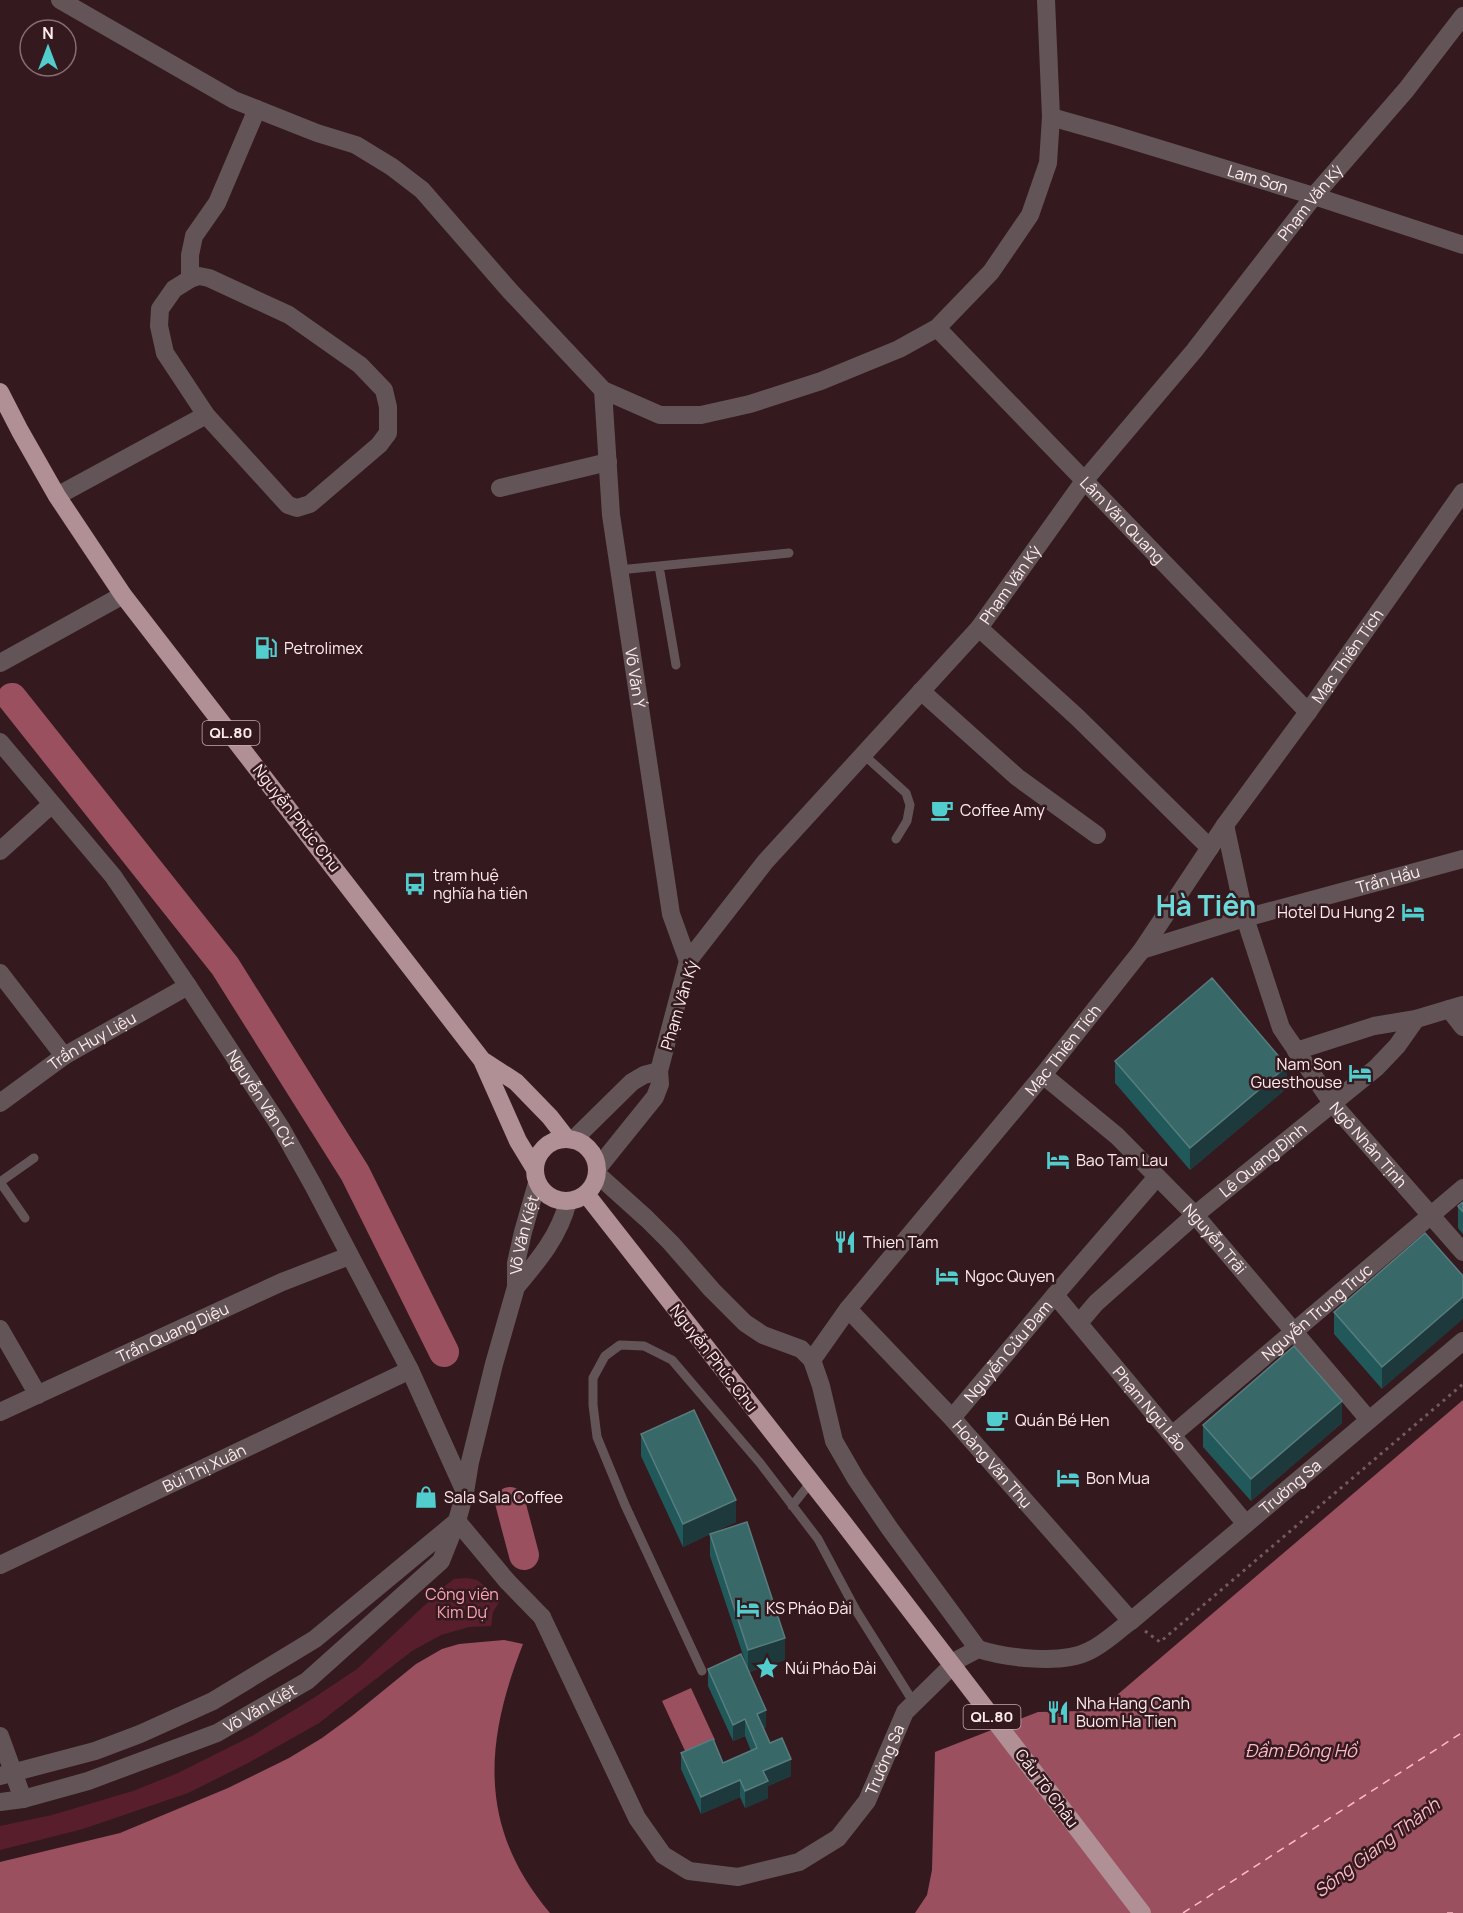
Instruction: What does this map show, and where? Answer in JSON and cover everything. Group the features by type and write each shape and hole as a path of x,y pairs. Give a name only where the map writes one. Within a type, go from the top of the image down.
{"highway":[{"name":"Nguyễn Phúc Chu","path":"0,392 57,496 123,595 482,1060 536,1176"},
{"name":"Nguyễn Phúc Chu","path":"482,1060 516,1083 570,1140"},
{"path":"558,1140 570,1140 590,1150 597,1172 593,1186 586,1194 568,1201 552,1198 545,1193 536,1176 537,1161 542,1151 549,1144 558,1140"},
{"name":"Nguyễn Phúc Chu","path":"586,1194 842,1521"},
{"name":"Cầu Tô Châu","path":"842,1521 1142,1913"}],"street":[{"path":"60,0 234,100 317,133 356,145 392,167 422,190 510,291 603,390 660,415 701,415 750,404 821,381 899,349 938,328 991,272 1030,215 1048,163 1051,117 1046,0"},
{"name":"Phạm Văn Ký","path":"597,1172 655,1097 660,1084 659,1071 688,961 765,862 979,628 1084,481 1194,351 1314,196 1406,90 1463,16"},
{"path":"190,279 190,255 194,236 217,203 257,109"},
{"name":"Lam Sơn","path":"1051,117 1314,196 1463,245"},
{"path":"200,276 209,278 289,315 360,365 384,390 388,407 388,433 380,445 310,504 297,508 288,505 206,415 165,353 159,326 160,309 174,289 190,279 200,276"},
{"name":"Lâm Văn Quang","path":"938,328 1308,712"},
{"name":"Võ Văn Ý","path":"603,390 611,515 619,570 671,914 688,961"},
{"path":"57,496 206,415"},
{"path":"500,488 608,462"},
{"name":"Mạc Thiên Tích","path":"812,1360 848,1310 1043,1075 1142,950 1225,825 1308,712 1463,492"},
{"path":"0,663 123,595"},
{"path":"979,628 1077,717 1210,848"},
{"path":"921,692 1017,777 1097,835"},
{"name":"Nguyễn Văn Cừ","path":"0,742 113,876 281,1128 410,1370 465,1492"},
{"path":"0,851 52,804"},
{"name":"Ngô Nhân Tịnh","path":"1225,825 1245,918 1281,1028 1332,1103 1463,1252"},
{"name":"Trần Hầu","path":"1142,950 1245,918 1463,859"},
{"path":"0,973 64,1056"},
{"name":"Trần Huy Liệu","path":"0,1103 64,1056 188,987"},
{"path":"1296,1051 1374,1026 1416,1019 1456,1007 1463,1027"},
{"name":"Lê Quang Định","path":"1079,1323 1096,1303 1195,1215 1376,1068 1397,1046 1416,1019"},
{"path":"570,1140 632,1082 644,1075 659,1071"},
{"name":"Nguyễn Trãi","path":"1043,1075 1117,1136 1195,1215 1369,1420"},
{"path":"597,1172 671,1243 712,1290 745,1323 763,1335 801,1349 812,1360 834,1440 856,1479 978,1649"},
{"name":"Võ Văn Kiệt","path":"0,1802 23,1799 88,1781 217,1733 306,1681 441,1561 457,1521 465,1492 494,1364 516,1287 516,1263 536,1176"},
{"name":"Nguyễn Cửu Đam","path":"952,1418 1054,1294 1157,1177"},
{"name":"Nguyễn Trung Trực","path":"1172,1435 1463,1188"},
{"name":"Võ Văn Kiệt","path":"516,1287 541,1258 565,1215 568,1201"},
{"name":"Trần Quang Diệu","path":"0,1412 282,1282 349,1256"},
{"name":"Phạm Ngũ Lão","path":"1054,1294 1246,1524"},
{"name":"Hoàng Văn Thụ","path":"848,1310 952,1418 1131,1622"},
{"path":"0,1329 38,1395"},
{"name":"Trường Sa","path":"457,1521 507,1581 542,1617 637,1818 663,1855 689,1871 738,1877 798,1862 838,1838 867,1801 905,1712 959,1659 978,1649 996,1654 1062,1659 1088,1652 1131,1622 1463,1341"},
{"name":"Bùi Thị Xuân","path":"0,1565 410,1370"},
{"name":"Võ Văn Kiệt","path":"7,1775 95,1751 140,1734 213,1701 315,1639 457,1521"},
{"path":"0,1736 7,1775 23,1799"}],"lane":[{"path":"619,570 789,553"},
{"path":"659,566 675,665"},
{"path":"864,755 906,793 910,805 907,821 896,838"},
{"path":"25,1218 0,1182 34,1158"},
{"path":"702,1671 625,1505 597,1437 593,1405 593,1378 605,1356 620,1345 644,1346 672,1360 760,1463 818,1539 857,1612 914,1703"},
{"path":"792,1506 811,1482"}],"path":[{"path":"1131,1622 1160,1642 1463,1384"}],"green space":[{"name":"Công viên Kim Dự","path":"454,1579 477,1580 501,1599 493,1612 491,1626 469,1627 441,1635 412,1651 319,1723 250,1762 188,1793 83,1829 0,1850 0,1826 52,1815 133,1791 178,1773 252,1736 357,1669 445,1586"}],"water":[{"name":"Đầm Đông Hồ","path":"1463,1400 1463,1913 915,1913 927,1895 932,1870 935,1752 1038,1712 1081,1711 1110,1701"},
{"path":"504,1640 523,1644 510,1680 495,1750 495,1784 500,1817 510,1849 527,1881 550,1913 0,1913 0,1862 120,1833 228,1788 289,1758 322,1738 416,1664 442,1649 459,1644"},
{"path":"691,1688 715,1740 686,1753 662,1701"}],"building":[{"path":"1212,978 1287,1066 1190,1148 1115,1061"},
{"path":"1463,1202 1463,1212 1458,1206"},
{"path":"1425,1233 1463,1276 1463,1297 1382,1367 1334,1312"},
{"path":"1294,1346 1342,1401 1251,1479 1203,1425"},
{"path":"694,1410 736,1500 683,1524 641,1434"},
{"name":"KS Pháo Đài","path":"747,1522 785,1638 748,1650 710,1534"},
{"path":"741,1654 766,1710 757,1714 770,1743 782,1738 791,1759 763,1771 768,1781 745,1791 740,1780 701,1797 681,1753 713,1739 723,1763 757,1748 745,1719 733,1725 708,1669"}],"waterway":[{"path":"12,698 225,966 355,1173 444,1352"},
{"path":"510,1502 524,1555"}],"ferry route":[{"path":"1183,1913 1463,1732"},
{"path":"1447,1913 1453,1913"}],"place":[{"name":"Petrolimex","path":"266,648"},
{"name":"Coffee Amy","path":"942,810"},
{"name":"trạm huệ nghĩa ha tiên","path":"415,884"},
{"name":"Hotel Du Hung 2","path":"1413,912"},
{"name":"Nam Son Guesthouse","path":"1360,1073"},
{"name":"Bao Tam Lau","path":"1058,1160"},
{"name":"Thien Tam","path":"845,1242"},
{"name":"Ngoc Quyen","path":"947,1276"},
{"name":"Quán Bé Hen","path":"997,1420"},
{"name":"Bon Mua","path":"1068,1478"},
{"name":"Sala Sala Coffee","path":"426,1497"},
{"name":"KS Pháo Đài","path":"748,1608"},
{"name":"Núi Pháo Đài","path":"767,1668"},
{"name":"Nha Hang Canh Buom Ha Tien","path":"1058,1712"}],"district":[{"name":"Hà Tiên","path":"1206,906"}],"water label":[{"name":"Sông Giang Thành","path":"1377,1848"}]}
